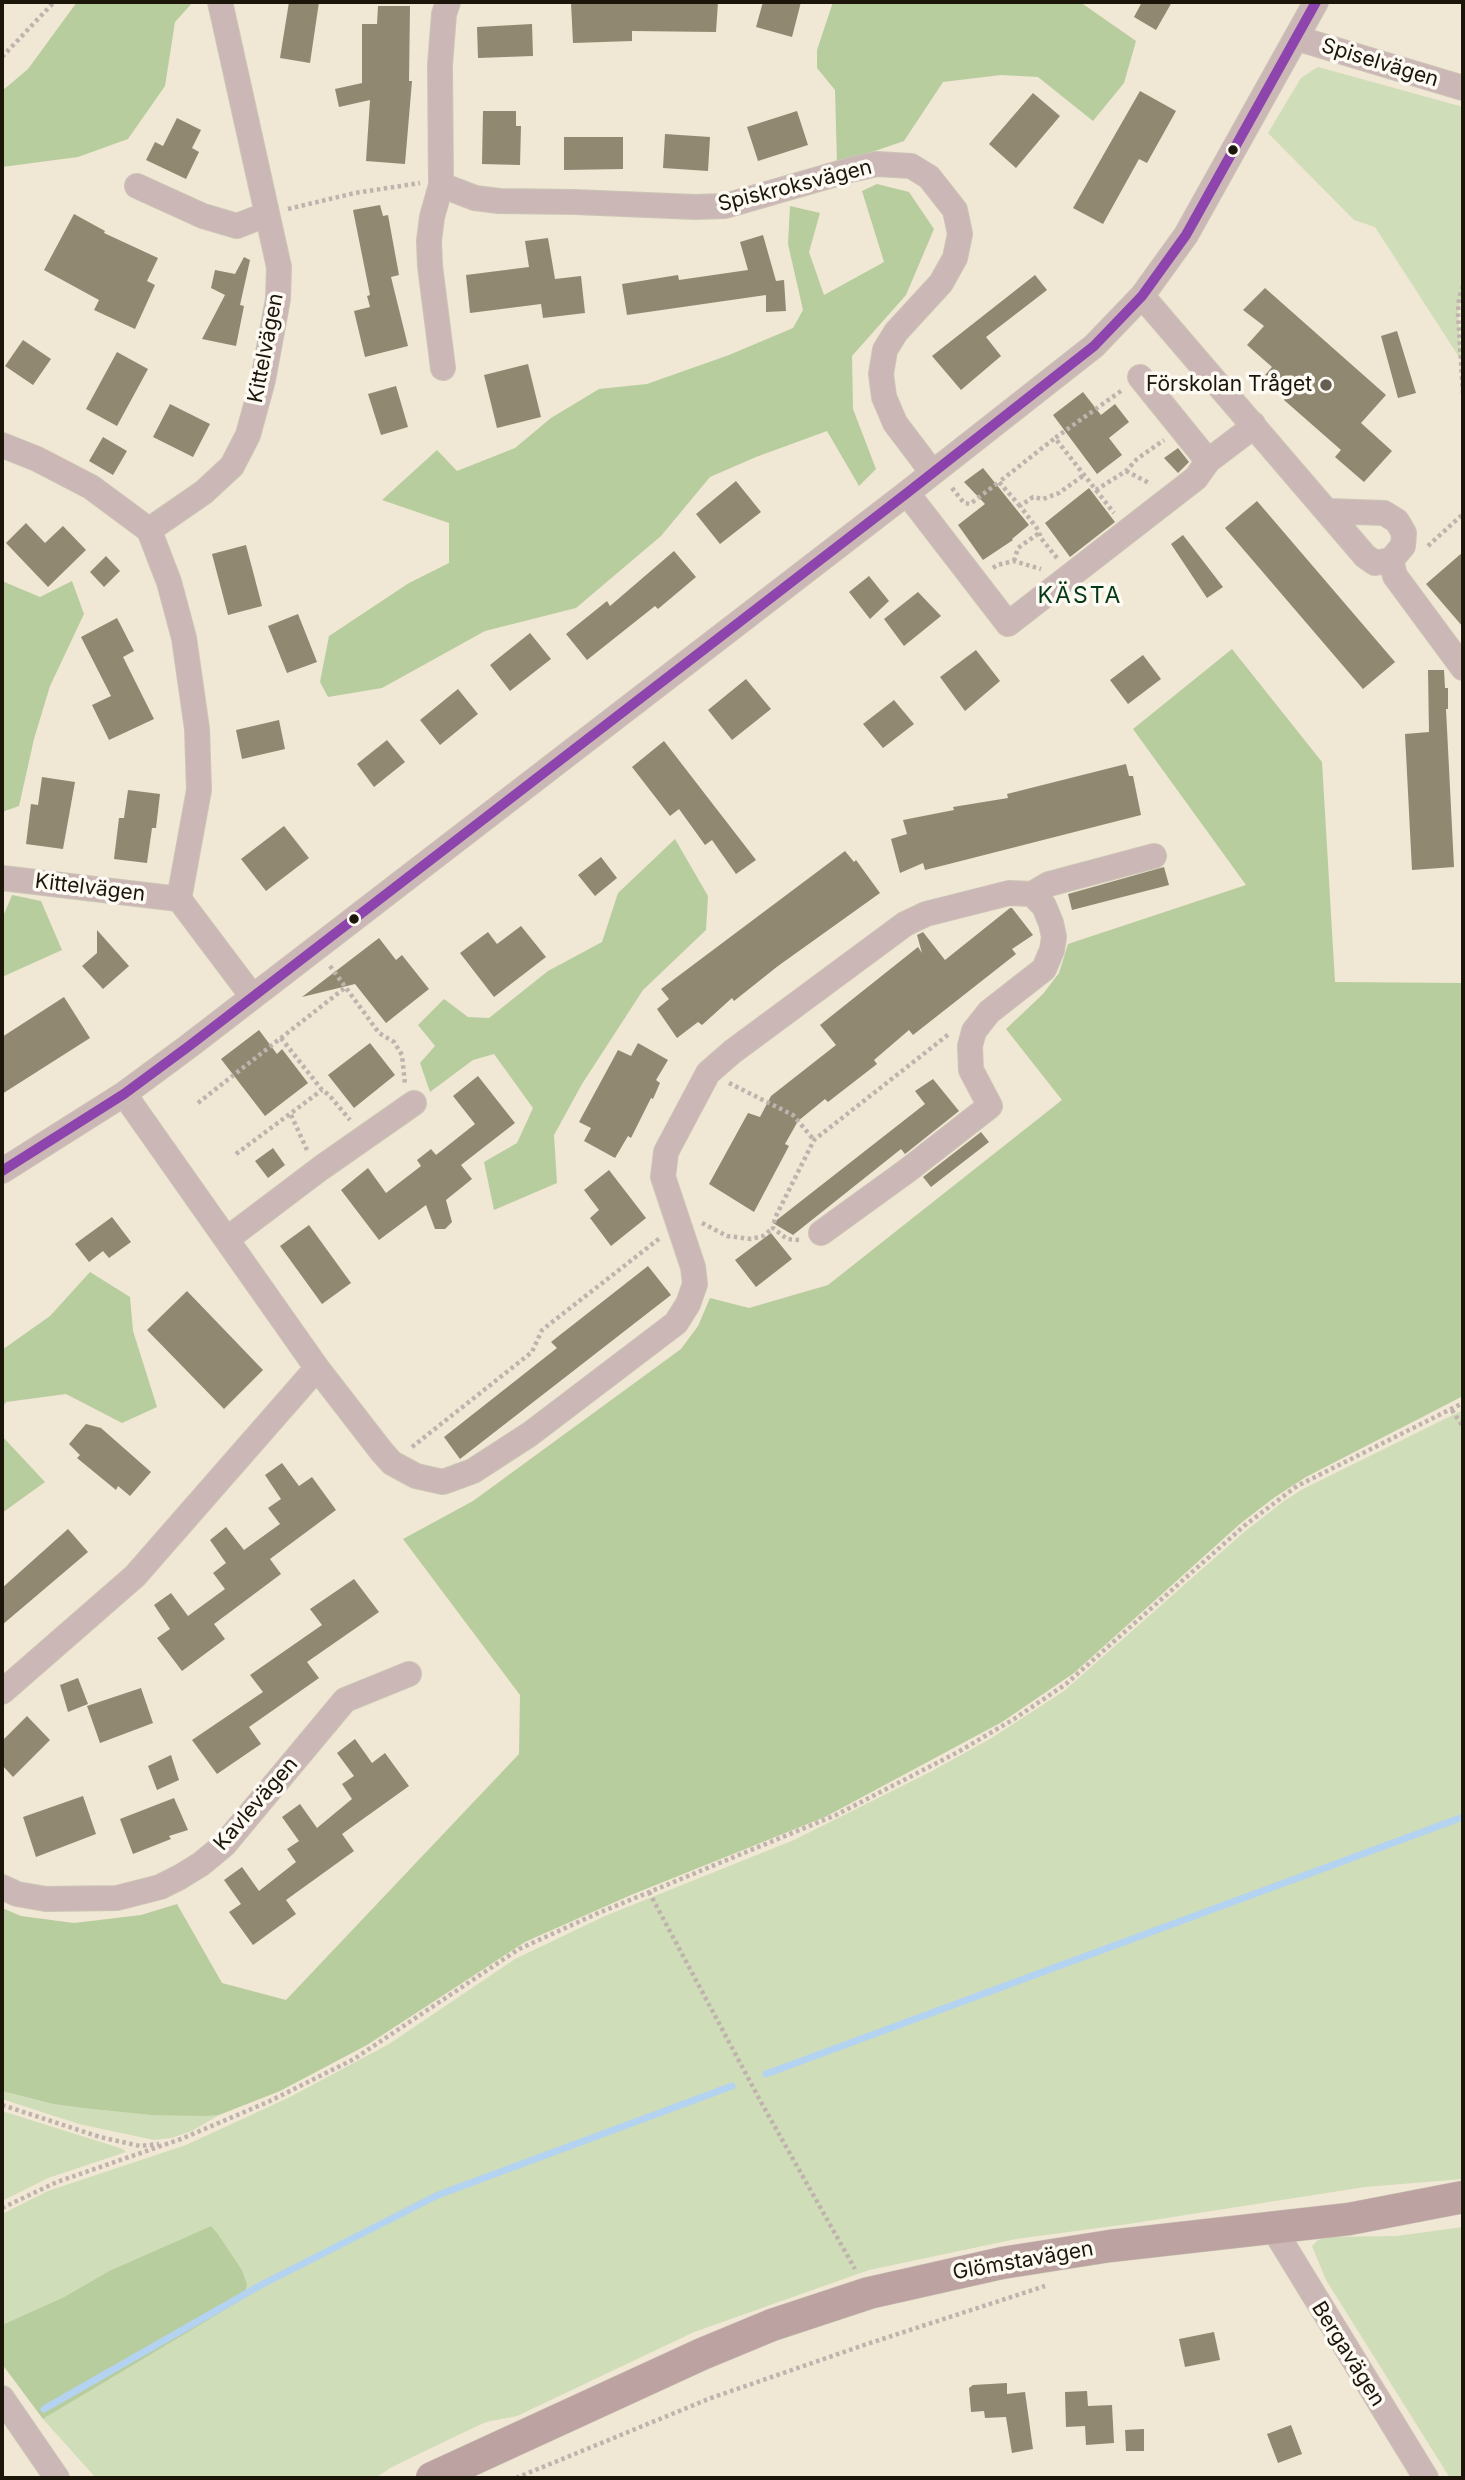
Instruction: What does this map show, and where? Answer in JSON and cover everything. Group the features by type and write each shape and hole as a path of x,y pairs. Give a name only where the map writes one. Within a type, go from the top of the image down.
{"main road":[{"name":"Glömstavägen","path":"432,2478 702,2354 772,2325 869,2293 1013,2261 1110,2246 1349,2219 1463,2197"},
{"name":"Glömstavägen","path":"475,2478 603,2399"}],"street":[{"name":"Kittelvägen","path":"149,530 204,492 232,466 248,435 263,380 278,299 279,267 265,215 220,2"},
{"path":"443,368 429,241 441,185 440,65 444,14 448,2"},
{"path":"2,1171 124,1094 907,493 1094,346 1142,296 1186,235 1316,2"},
{"name":"Spiselvägen","path":"1296,38 1463,88"},
{"name":"Spiskroksvägen","path":"441,185 475,198 499,201 725,206 864,166 911,166 929,177 955,210 960,234 955,258 941,283 896,332 885,350 881,374 884,397 895,423 932,472"},
{"path":"137,186 203,216 237,226 265,215"},
{"path":"1142,296 1365,556 1374,563 1391,560 1403,546 1404,533 1397,521 1384,513 1328,512"},
{"path":"1140,377 1208,461"},
{"path":"907,493 1008,624 1195,478 1208,461 1253,424"},
{"path":"2,445 37,459 91,487 149,530 169,582 184,638 197,729 199,790 179,899 252,996"},
{"path":"1391,560 1395,576 1460,657"},
{"path":"124,1094 317,1368 392,1463 415,1476 443,1482 473,1471 530,1434 676,1323 688,1304 695,1284 693,1268 663,1177 666,1152 708,1073 732,1052 905,924 926,914 1009,893 1031,894 1049,884 1154,856"},
{"name":"Kittelvägen","path":"2,878 179,899"},
{"path":"821,1233 990,1106 971,1070 970,1046 973,1033 989,1012 1044,969 1052,950 1053,930 1044,906 1031,894"},
{"path":"223,1232 321,1168 407,1096"},
{"path":"223,1232 355,1127"},
{"path":"2,1692 135,1576 317,1368"},
{"name":"Kavlevägen","path":"2,1887 17,1894 46,1899 117,1898 160,1887 180,1877 201,1864 223,1845 345,1700 409,1674"},
{"name":"Bergavägen","path":"1273,2228 1426,2478"},
{"path":"2,2398 57,2478"}],"path":[{"path":"2,57 49,3"},
{"path":"265,215 316,201 414,182 441,185"},
{"path":"1463,286 1458,313 1463,394"},
{"path":"1063,580 1061,562 999,482 1140,377"},
{"path":"1055,438 1096,490 1126,471 1137,459 1182,428"},
{"path":"1020,506 1033,497 1043,499 1059,493 1084,475"},
{"path":"1014,561 1018,548 1040,533"},
{"path":"975,583 997,565 1014,561 1048,571 1063,580"},
{"path":"325,959 379,1033 394,1042 402,1055 407,1096"},
{"path":"198,1103 346,987"},
{"path":"392,1463 532,1352 542,1331 688,1217 727,1236 751,1239 763,1236 773,1228 775,1218 814,1140 950,1033 964,1029 973,1033"},
{"path":"281,1038 321,1090 355,1127"},
{"path":"708,1073 793,1115 814,1140"},
{"path":"236,1154 321,1090"},
{"path":"290,1115 298,1135 313,1159"},
{"path":"773,1228 787,1239 802,1241 821,1233"},
{"path":"2,2208 57,2182 181,2139 271,2101 354,2059 519,1949 649,1892 841,1814 1014,1719 1066,1684 1244,1526 1297,1486 1463,1403"},
{"path":"1452,1410 1463,1427"},
{"path":"649,1892 762,2104 869,2293"},
{"path":"2,2105 100,2137 140,2146 166,2143"},
{"path":"516,2478 712,2398 1051,2284"}],"green space":[{"path":"77,2 193,2 175,22 165,86 128,139 78,157 2,167 2,91 28,69"},
{"path":"833,2 1080,2 1136,41 1124,83 1093,121 1038,77 1001,75 943,82 904,141 837,164 835,90 817,68 817,50"},
{"path":"1318,67 1463,107 1463,286 1458,313 1461,360 1375,227 1354,220 1268,133 1301,78"},
{"path":"877,184 909,192 934,229 906,295 852,356 853,409 876,469 859,486 827,431 756,457 710,477 661,536 576,608 485,631 382,688 328,697 320,682 329,636 409,583 449,563 449,523 382,500 437,450 457,471 515,448 551,418 599,389 647,384 729,355 793,328 803,310 788,244 790,206 820,213 809,252 824,295 884,262 862,191"},
{"path":"2,581 40,597 72,581 84,614 50,686 34,739 19,806 2,812 4,728"},
{"path":"1232,649 1322,762 1335,982 1463,983 1463,1396 1306,1477 1275,1497 1241,1523 1074,1673 1002,1722 825,1817 631,1895 525,1942 367,2045 280,2091 219,2115 204,2116 151,2115 82,2108 53,2104 2,2091 2,1908 21,1916 74,1923 141,1915 177,1904 222,1983 286,2000 519,1754 520,1695 403,1539 473,1501 681,1349 698,1326 710,1298 749,1308 828,1285 1062,1100 1006,1029 1043,994 1059,973 1068,944 1246,885 1133,729"},
{"path":"675,839 708,896 706,930 643,990 582,1084 554,1135 557,1183 494,1210 484,1162 517,1143 533,1108 494,1054 473,1060 430,1092 420,1063 435,1046 418,1025 444,999 468,1017 489,1018 548,971 602,942 618,893"},
{"path":"12,895 41,901 62,950 2,977 2,919"},
{"path":"90,1272 130,1297 133,1331 157,1407 122,1423 66,1394 6,1402 2,1408 2,1350 50,1316"},
{"path":"1463,1410 1463,2179 1365,2187 1016,2239 869,2270 694,2332 517,2416 486,2422 392,2467 375,2478 96,2478 43,2419 245,2298 247,2284 242,2270 211,2226 109,2271 64,2297 2,2325 2,2214 48,2191 186,2145 290,2097 389,2044 515,1959 605,1916 794,1840 932,1771 990,1739 1064,1691 1243,1533 1284,1501"},
{"path":"2,1436 45,1482 2,1513"},
{"path":"2,2091 53,2104 82,2108 152,2115 219,2115 192,2131 154,2140 79,2124 2,2099"},
{"path":"2,2111 126,2152 48,2178 2,2201"},
{"path":"211,2226 242,2270 247,2284 245,2298 43,2419 2,2364 2,2325 64,2297 109,2271"},
{"path":"1463,2227 1463,2478 1450,2478 1326,2280 1312,2246 1318,2240 1329,2237 1397,2236"}],"building":[{"path":"289,2 319,2 310,63 280,58"},
{"path":"718,2 716,32 632,31 632,41 573,43 571,3"},
{"path":"763,2 801,2 792,37 756,27"},
{"path":"1142,2 1172,2 1156,30 1134,17"},
{"path":"378,6 410,6 409,81 412,81 405,164 366,161 370,100 339,107 335,89 362,83 362,24 377,24"},
{"path":"532,24 533,56 478,58 477,27"},
{"path":"1140,91 1176,111 1147,163 1139,159 1103,224 1073,208"},
{"path":"1033,93 1060,116 1016,168 989,144"},
{"path":"483,111 516,111 516,126 521,126 520,165 482,164"},
{"path":"797,111 808,145 758,161 747,127"},
{"path":"177,118 201,130 192,148 199,152 186,179 146,160 155,142 163,146"},
{"path":"665,134 710,137 708,171 663,168"},
{"path":"564,137 623,137 623,169 564,170"},
{"path":"380,205 383,216 388,215 399,275 391,277 408,346 365,357 354,311 370,307 367,296 370,295 353,210"},
{"path":"74,214 105,231 104,233 158,258 147,281 155,285 135,329 94,310 99,300 44,270"},
{"path":"763,235 776,281 784,280 786,311 766,312 766,295 627,315 622,284 678,275 679,280 748,270 740,242"},
{"path":"548,238 555,279 581,276 585,313 543,318 541,304 470,313 466,275 529,267 525,241"},
{"path":"244,257 250,260 240,305 244,306 236,346 202,339 225,295 211,288 215,270 235,274"},
{"path":"1035,275 1047,290 986,337 1001,356 961,390 932,356"},
{"name":"Förskolan Tråget","path":"1265,288 1386,395 1361,423 1392,451 1364,482 1335,457 1341,450 1284,400 1288,395 1265,375 1272,367 1247,345 1264,326 1243,310"},
{"path":"1397,331 1416,393 1398,398 1381,336"},
{"path":"23,340 51,359 33,385 5,366"},
{"path":"117,352 148,369 117,426 86,409"},
{"path":"528,364 541,417 497,428 484,375"},
{"path":"396,386 408,427 381,435 368,394"},
{"path":"1083,392 1101,415 1115,404 1129,422 1109,438 1122,455 1097,474 1053,415"},
{"path":"170,404 210,424 193,457 153,437"},
{"path":"103,437 127,451 113,475 89,461"},
{"path":"1178,448 1189,462 1178,473 1164,458"},
{"path":"983,468 1029,525 1013,540 983,560 958,525 985,504 964,482"},
{"path":"736,481 761,512 720,544 696,514"},
{"path":"1089,488 1115,522 1070,557 1045,523"},
{"path":"1257,501 1395,662 1363,689 1225,528"},
{"path":"26,523 45,543 63,526 86,550 48,587 6,543"},
{"path":"1183,535 1223,587 1207,598 1171,544"},
{"path":"246,545 262,606 228,615 212,554"},
{"path":"674,551 696,577 658,609 655,606 587,660 566,634 607,601 610,606"},
{"path":"1463,552 1463,627 1426,584"},
{"path":"106,556 120,571 104,587 90,572"},
{"path":"869,576 889,601 870,619 849,592"},
{"path":"918,592 941,616 904,646 884,619"},
{"path":"298,614 317,662 287,673 268,626"},
{"path":"117,618 134,651 123,657 154,719 109,740 92,705 111,696 81,637"},
{"path":"530,633 551,659 510,691 490,665"},
{"path":"976,650 1000,681 965,711 940,677"},
{"path":"1143,655 1161,679 1128,704 1110,680"},
{"path":"1428,670 1444,670 1445,688 1448,688 1446,709 1454,867 1412,870 1405,734 1429,732"},
{"path":"746,679 771,709 732,740 708,710"},
{"path":"458,689 478,714 440,745 420,720"},
{"path":"894,700 914,724 883,748 863,724"},
{"path":"279,720 285,749 242,759 236,730"},
{"path":"387,740 405,762 374,787 357,764"},
{"path":"664,741 756,860 736,874 712,840 705,845 679,809 670,816 632,767"},
{"path":"1126,764 1129,776 1133,776 1141,815 925,870 923,863 900,873 891,839 907,834 903,820 954,810 953,807 1008,798 1007,794"},
{"path":"42,777 75,782 63,849 26,844 31,804 38,805"},
{"path":"128,790 160,794 156,828 152,828 147,863 114,859 119,818 124,818"},
{"path":"284,826 309,858 266,891 241,859"},
{"path":"845,851 854,862 856,860 880,893 734,1001 732,998 702,1025 698,1022 677,1038 657,1009 669,999 661,989"},
{"path":"601,857 617,878 595,896 578,875"},
{"path":"1164,867 1169,885 1072,910 1068,894"},
{"path":"1010,908 1033,935 1012,949 1016,954 913,1035 909,1030 874,1060 877,1064 828,1102 825,1099 798,1121 785,1144 789,1146 754,1212 709,1184 748,1113 760,1117 771,1096 836,1045 820,1025 918,947 922,953 917,935 923,932 945,960"},
{"path":"521,926 546,957 494,997 460,953 488,932 497,944"},
{"path":"97,930 129,966 103,989 82,966 97,953"},
{"path":"379,938 396,960 402,955 429,989 386,1023 355,984 302,997"},
{"path":"64,997 90,1038 2,1094 2,1037"},
{"path":"259,1030 277,1054 282,1049 308,1083 265,1116 221,1059"},
{"path":"370,1043 395,1075 354,1108 328,1075"},
{"path":"638,1043 668,1060 656,1080 660,1083 653,1099 651,1098 631,1138 628,1136 615,1158 584,1141 591,1128 579,1122 618,1050 631,1056"},
{"path":"478,1076 515,1123 461,1165 472,1179 446,1200 452,1222 445,1229 435,1229 426,1205 379,1240 341,1190 368,1168 386,1193 421,1166 417,1160 431,1149 436,1155 475,1124 453,1096"},
{"path":"933,1079 959,1111 905,1154 901,1149 793,1235 773,1223 925,1104 915,1091"},
{"path":"981,1132 989,1142 931,1187 923,1177"},
{"path":"273,1148 285,1165 268,1178 255,1161"},
{"path":"609,1170 646,1218 611,1246 590,1218 599,1210 584,1190"},
{"path":"112,1217 131,1242 109,1258 103,1251 89,1262 75,1244"},
{"path":"309,1225 351,1283 322,1304 280,1246"},
{"path":"771,1233 792,1259 756,1287 735,1260"},
{"path":"648,1266 671,1295 460,1459 444,1437 557,1348 551,1342"},
{"path":"187,1291 263,1370 224,1409 147,1330"},
{"path":"86,1424 101,1428 151,1472 130,1496 118,1486 116,1490 77,1458 80,1455 69,1444"},
{"path":"282,1463 299,1486 312,1477 336,1510 270,1559 281,1574 214,1624 225,1639 182,1671 157,1638 170,1629 154,1605 171,1593 188,1616 225,1589 213,1573 226,1563 210,1540 226,1527 244,1550 280,1524 268,1508 281,1499 265,1475"},
{"path":"68,1529 88,1552 2,1625 2,1588"},
{"path":"354,1579 379,1612 307,1662 319,1678 249,1727 261,1744 217,1774 192,1740 263,1692 250,1675 322,1625 310,1609"},
{"path":"78,1678 88,1704 68,1712 60,1685"},
{"path":"141,1688 153,1723 100,1743 87,1706"},
{"path":"27,1716 50,1740 13,1777 2,1765 2,1741"},
{"path":"355,1739 372,1763 385,1753 409,1786 342,1834 354,1851 286,1900 296,1914 253,1945 229,1912 241,1904 224,1880 242,1867 259,1891 296,1862 287,1849 299,1841 282,1817 300,1804 317,1828 352,1799 342,1784 354,1776 337,1753"},
{"path":"171,1755 179,1780 157,1790 148,1766"},
{"path":"83,1796 96,1834 36,1857 23,1817"},
{"path":"174,1798 188,1830 133,1854 120,1819"},
{"path":"1214,2332 1220,2360 1185,2367 1179,2339"},
{"path":"1007,2383 1007,2394 1025,2392 1033,2449 1012,2453 1006,2417 985,2418 984,2411 971,2412 969,2388 973,2385"},
{"path":"1087,2391 1088,2406 1112,2405 1114,2443 1086,2445 1085,2426 1066,2427 1065,2392"},
{"path":"1291,2425 1302,2454 1278,2463 1267,2434"},
{"path":"1144,2429 1144,2451 1126,2451 1125,2430"}],"waterway":[{"path":"766,2074 1463,1817"},
{"path":"44,2409 261,2285 438,2195 732,2086"}],"transit line":[{"path":"2,1171 124,1094 189,1046 1094,346 1142,296 1186,235 1316,2"}],"place":[{"name":"Förskolan Tråget","path":"1326,385"}],"district":[{"name":"KÄSTA","path":"1080,596"}]}
